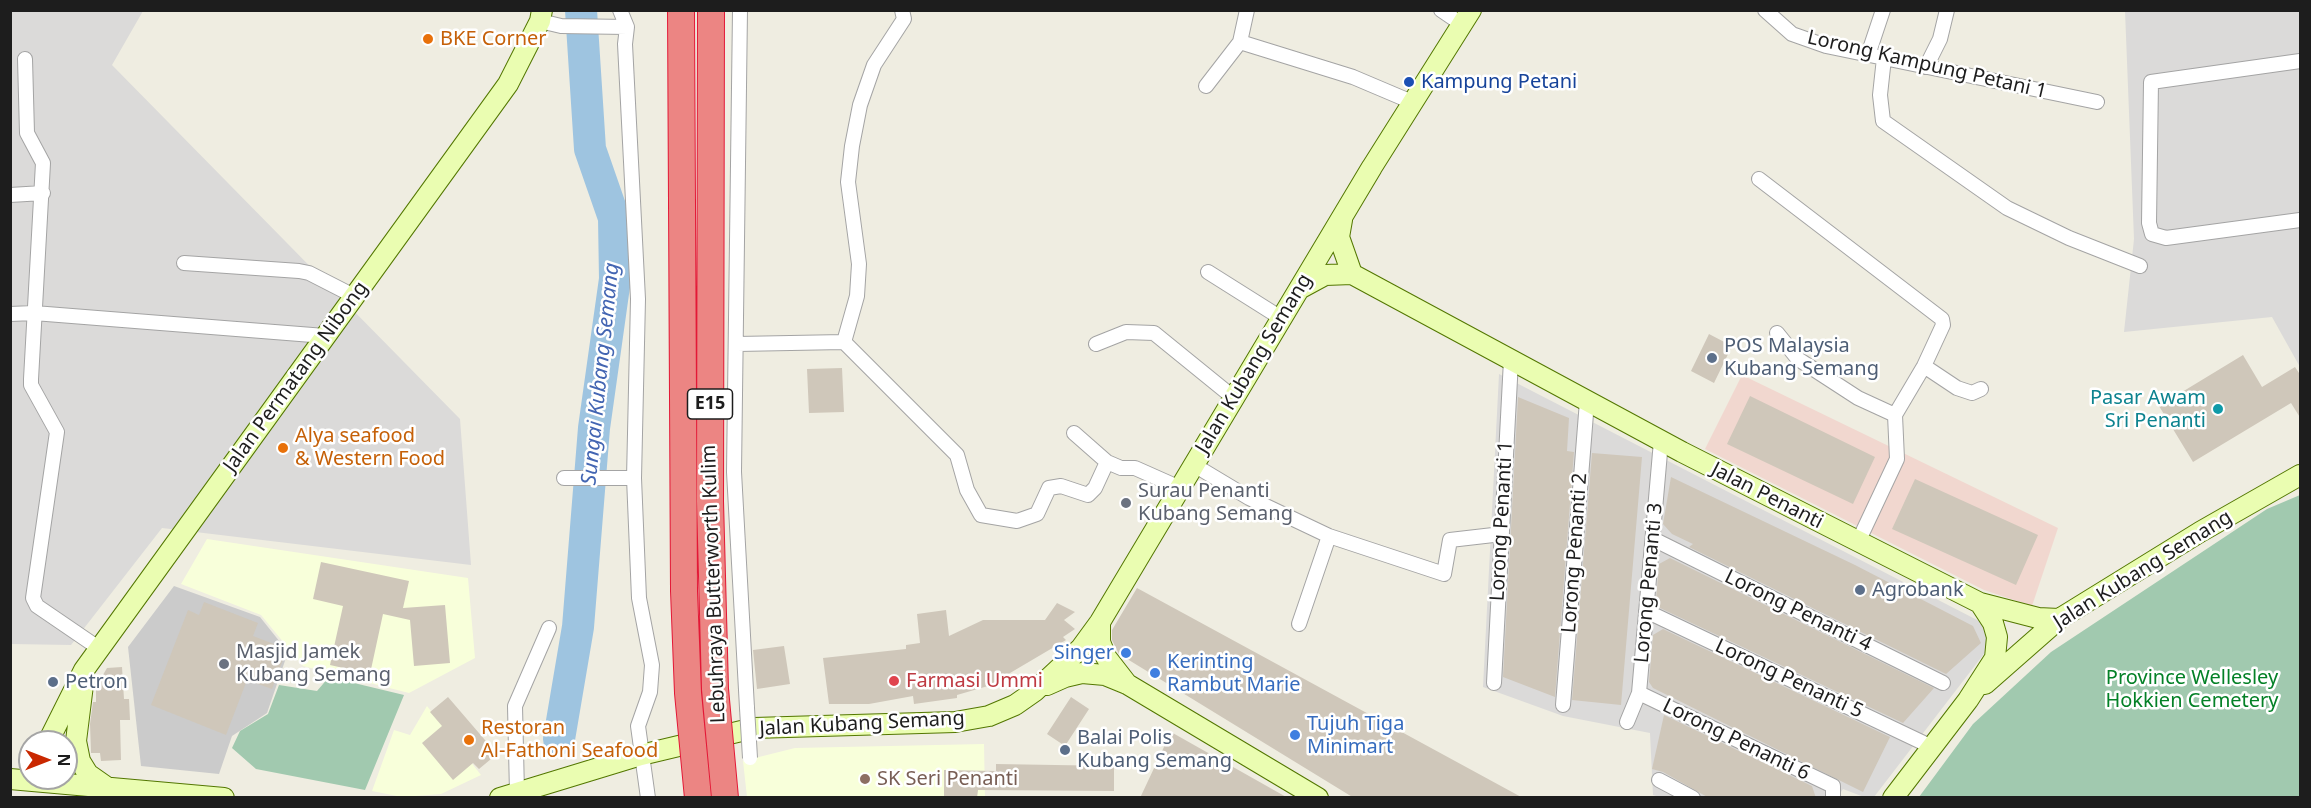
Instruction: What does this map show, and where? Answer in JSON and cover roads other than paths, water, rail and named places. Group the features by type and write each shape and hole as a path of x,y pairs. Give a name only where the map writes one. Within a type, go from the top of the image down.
{"highway":[{"name":"Lebuhraya Butterworth Kulim","path":"681,10 684,580 688,693 698,798"},
{"name":"Lebuhraya Butterworth Kulim","path":"711,10 711,546 715,689 725,798"}],"main road":[{"name":"Jalan Permatang Nibong","path":"54,730 84,670 508,84 541,16"},
{"name":"Jalan Kubang Semang","path":"515,793 636,757 754,728 955,722 989,716 1015,705 1035,691 1081,648 1100,622 1412,102 1467,18"},
{"path":"1298,290 1325,275 1352,274 1343,255 1339,237 1344,214"},
{"name":"Jalan Penanti","path":"1352,274 1661,441 1980,603 2038,618 2059,619"},
{"name":"Jalan Kubang Semang","path":"1968,700 2059,619 2200,532 2301,475"},
{"path":"1893,798 1968,700 1995,658 1997,637 1993,622 1980,603"},
{"path":"1100,622 1100,642 1106,657 1127,684"},
{"path":"84,670 76,741 80,761 88,774 108,788"},
{"path":"1035,691 1065,677 1082,673 1105,675 1127,684 1318,798"},
{"path":"78,784 224,798"}],"street":[{"path":"620,10 625,44 638,299 634,478 639,598 652,665 650,692 638,726 636,757 648,798"},
{"path":"740,10 734,472 750,758"},
{"path":"843,342 857,296 859,264 848,182 852,146 860,105 874,65 904,19 902,10"},
{"path":"1206,86 1240,42 1247,10"},
{"path":"1441,10 1467,18"},
{"name":"Lorong Kampung Petani 1","path":"1765,10 1792,34 1826,46 2097,102"},
{"path":"1868,55 1883,10"},
{"path":"1926,67 1940,39 1947,10"},
{"path":"541,16 561,26 621,27"},
{"path":"1240,42 1353,77 1412,102"},
{"path":"1884,58 1880,95 1884,121 2007,208 2069,238 2140,266"},
{"path":"26,59 27,133 43,163 31,385 57,432 33,598 37,606 100,649"},
{"path":"2301,61 2151,82 2149,223 2152,234 2166,238 2301,220"},
{"path":"1759,179 1942,319 1943,325 1924,366 1895,415 1897,459 1858,542"},
{"path":"10,195 43,193"},
{"path":"184,263 299,271 309,273 354,296"},
{"path":"1208,272 1281,318"},
{"path":"10,314 34,313 325,336"},
{"path":"1096,344 1126,332 1154,333 1234,398"},
{"path":"1777,333 1798,359 1858,398 1895,415"},
{"path":"737,344 843,342 957,455 967,490 981,515 1017,521 1037,514 1049,488 1061,486 1088,495 1095,488 1107,462"},
{"name":"Lorong Penanti 1","path":"1494,682 1511,360"},
{"path":"1924,366 1957,388 1972,393 1981,389"},
{"name":"Lorong Penanti 2","path":"1563,705 1587,401"},
{"path":"1074,433 1107,462 1121,468 1135,468 1180,488"},
{"name":"Lorong Penanti 3","path":"1627,722 1639,693 1661,441"},
{"path":"1194,465 1249,498 1329,536 1444,574 1450,540 1502,534"},
{"path":"569,478 634,478"},
{"path":"1299,624 1329,536"},
{"name":"Lorong Penanti 4","path":"1653,539 1943,683"},
{"name":"Lorong Penanti 5","path":"1646,611 1932,747"},
{"path":"515,793 515,706 549,628"},
{"name":"Lorong Penanti 6","path":"1639,693 1833,792"},
{"path":"1659,780 1693,798"}],"waterway":[{"name":"Sungai Kubang Semang","path":"559,739 578,627 594,428 615,279 614,218 590,149 581,10"}],"place":[{"name":"BKE Corner","path":"428,39"},
{"name":"Kampung Petani","path":"1409,82"},
{"name":"POS Malaysia Kubang Semang","path":"1712,358"},
{"name":"Pasar Awam Sri Penanti","path":"2218,409"},
{"name":"Alya seafood & Western Food","path":"283,448"},
{"name":"Surau Penanti Kubang Semang","path":"1126,503"},
{"name":"Agrobank","path":"1860,590"},
{"name":"Singer","path":"1126,653"},
{"name":"Masjid Jamek Kubang Semang","path":"224,664"},
{"name":"Kerinting Rambut Marie","path":"1155,673"},
{"name":"Farmasi Ummi","path":"894,681"},
{"name":"Petron","path":"53,682"},
{"name":"Tujuh Tiga Minimart","path":"1295,735"},
{"name":"Restoran Al-Fathoni Seafood","path":"469,740"},
{"name":"Balai Polis Kubang Semang","path":"1065,750"},
{"name":"SK Seri Penanti","path":"865,779"}],"park label":[{"name":"Province Wellesley Hokkien Cemetery","path":"2192,690"}]}
